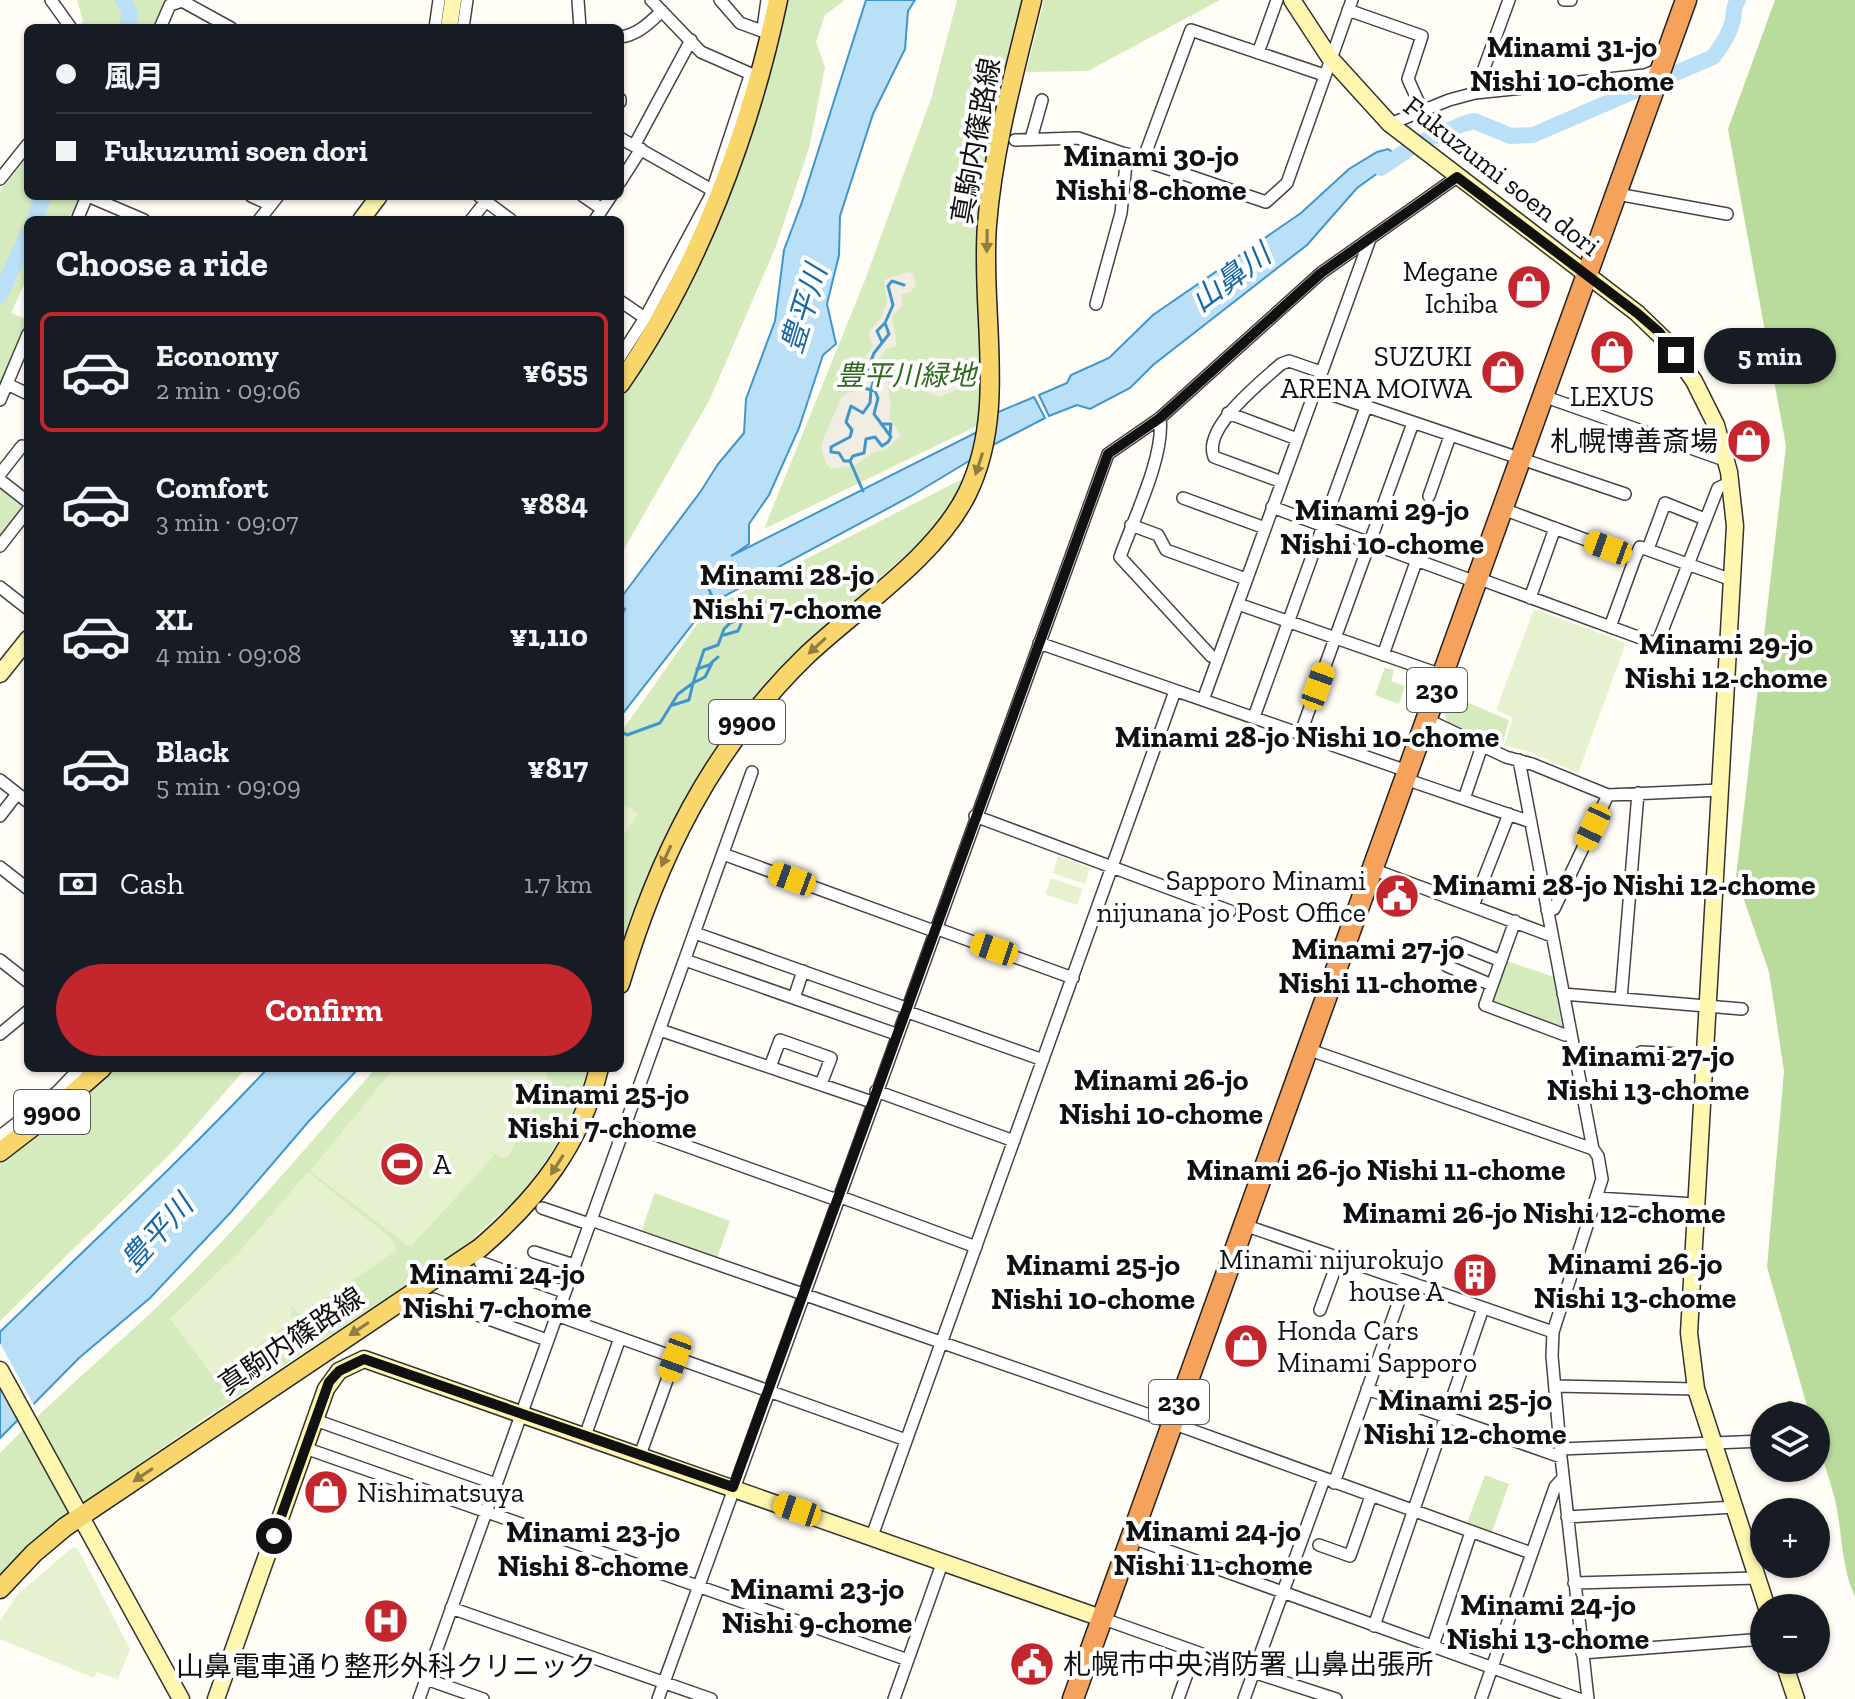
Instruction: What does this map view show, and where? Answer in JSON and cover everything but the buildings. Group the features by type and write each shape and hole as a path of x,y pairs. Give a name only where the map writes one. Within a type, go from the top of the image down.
{"highway":[{"name":"230","path":"1073,1699 1686,0"}],"main road":[{"path":"624,377 666,309 715,204 747,119 778,0"},
{"name":"真駒内篠路線","path":"624,970 661,864 688,808 725,750 761,704 803,659 916,559 954,516 978,467 986,438 989,408 986,286 990,199 1002,125 1032,0"},
{"name":"9900","path":"0,1152 97,1072"},
{"name":"真駒内篠路線","path":"0,1589 78,1512 480,1248 515,1217 558,1165 593,1090 598,1072"}],"street":[{"path":"51,0 68,24"},
{"path":"436,24 439,0"},
{"path":"450,24 453,0"},
{"path":"464,24 467,0"},
{"path":"578,0 580,24"},
{"path":"651,0 701,52 751,74"},
{"path":"720,0 740,23 762,31"},
{"path":"624,351 645,318 712,190 751,74 767,0"},
{"path":"1258,53 1277,0"},
{"name":"Fukuzumi soen dori","path":"1292,0 1330,58 1397,130 1651,325 1676,355 1709,409 1727,461 1735,526 1689,1333 1696,1389 1750,1556"},
{"path":"1475,93 1509,0"},
{"path":"1564,0 1571,0"},
{"path":"162,24 170,5 182,1 224,24"},
{"path":"1015,140 1078,138 1266,202 1287,183 1350,5 1422,36 1408,79 1422,110"},
{"path":"624,36 645,28 662,11"},
{"path":"1143,160 1191,30 1324,75"},
{"path":"624,174 691,40"},
{"path":"1397,130 1422,110 1475,93 1645,75 1661,70"},
{"path":"1031,139 1042,100"},
{"path":"624,140 712,190"},
{"path":"0,179 24,149"},
{"path":"1096,304 1121,213 1127,154"},
{"path":"658,1699 1108,454 1160,418 1289,299 1457,177"},
{"path":"1617,194 1727,214"},
{"path":"96,200 134,216"},
{"path":"487,200 506,216"},
{"path":"1203,700 1370,238"},
{"path":"624,304 645,318"},
{"path":"0,400 24,344"},
{"path":"1282,482 1212,454 1223,420 1285,361 1321,372"},
{"path":"7,384 24,392"},
{"path":"1315,389 1520,461 1625,494"},
{"path":"1543,396 1727,461"},
{"path":"1254,717 1366,407"},
{"path":"1228,413 1297,439"},
{"path":"1160,418 1158,451 1120,557 1211,656 1218,659"},
{"path":"1300,735 1413,423"},
{"path":"1429,496 1450,436"},
{"path":"22,446 0,477 24,498"},
{"path":"1272,507 1416,562 1530,598 1657,644 1718,488 1731,482"},
{"path":"1183,498 1265,528"},
{"path":"1648,549 1665,503 1705,519"},
{"path":"1503,509 1635,558"},
{"path":"0,546 24,515"},
{"path":"1131,525 1158,535 1166,550 1246,579"},
{"path":"1530,598 1555,528"},
{"path":"1610,627 1640,547 1732,580"},
{"path":"1383,655 1416,562"},
{"path":"0,587 24,606"},
{"path":"1238,604 1442,675"},
{"path":"1039,643 1254,717 1531,822"},
{"path":"0,674 24,644"},
{"path":"872,1536 1175,691"},
{"path":"1426,719 1506,757 1608,795 1720,790"},
{"path":"1464,799 1482,746"},
{"path":"1519,760 1593,1149 1598,1156 1602,1179 1553,1332 1552,1356 1588,1699"},
{"path":"419,1699 752,772"},
{"path":"0,780 24,799"},
{"path":"1621,999 1638,793"},
{"path":"0,816 17,794"},
{"path":"1547,910 1554,909 1608,795"},
{"path":"1473,906 1509,814"},
{"path":"975,816 1230,911"},
{"path":"723,854 1073,978"},
{"path":"0,867 24,886"},
{"path":"1372,869 1552,936"},
{"path":"1515,921 1485,1005 1565,1035 1571,1034"},
{"path":"695,933 1043,1060"},
{"path":"1492,985 1447,966 1456,943 1501,961"},
{"path":"0,960 24,979"},
{"path":"685,960 896,1034"},
{"path":"794,998 803,971"},
{"path":"1563,994 1742,1009"},
{"path":"0,1034 24,1014"},
{"path":"660,1030 821,1084 874,1096 1014,1141"},
{"path":"770,1067 780,1040 831,1058 821,1084"},
{"path":"1307,1049 1593,1149"},
{"path":"1641,1052 1703,1055"},
{"path":"0,1136 57,1092 76,1072"},
{"path":"625,1124 976,1247"},
{"path":"1596,1198 1695,1204"},
{"path":"542,1208 942,1342 1531,1553"},
{"path":"1244,1225 1553,1332"},
{"path":"534,1252 574,1265"},
{"path":"1320,1310 1339,1258"},
{"path":"480,1262 564,1292"},
{"path":"1244,1699 1282,1593 1367,1389 1406,1281"},
{"path":"433,1299 547,1340"},
{"path":"1374,1626 1483,1308"},
{"path":"556,1315 906,1440"},
{"path":"585,1436 620,1338"},
{"path":"640,1455 675,1358"},
{"path":"216,1699 326,1389 333,1377 345,1367 364,1359 1336,1699"},
{"path":"0,1370 181,1699"},
{"path":"1555,1386 1696,1389"},
{"path":"1367,1389 1560,1453 1750,1442"},
{"path":"315,1420 496,1484"},
{"path":"305,1448 908,1660"},
{"path":"1481,1699 1555,1487 1563,1478"},
{"path":"1319,1545 1350,1556 1371,1496"},
{"path":"1567,1517 1734,1507"},
{"path":"1433,1646 1471,1532"},
{"path":"1130,1537 1579,1699"},
{"path":"894,1699 943,1561"},
{"path":"1574,1583 1757,1578"},
{"name":"Fukuzumi soen dori","path":"1757,1578 1762,1594"},
{"path":"451,1608 711,1699"},
{"path":"1582,1653 1750,1640"},
{"path":"1178,1699 1195,1652"},
{"path":"1788,1674 1796,1699"},
{"path":"426,1679 483,1699"}],"green space":[{"path":"77,0 166,0 156,24 82,24"},
{"path":"787,0 845,0 825,15 816,42 825,67 809,148 776,246 710,399 624,549 624,394 689,281 744,154 777,49"},
{"name":"豊平川緑地","path":"957,0 1022,0 994,137 982,216 979,425 764,529 865,280 931,99"},
{"path":"1044,0 1220,0 1088,71 1026,72"},
{"path":"1775,0 1855,0 1855,1597 1847,1572 1830,1482 1830,1402 1806,1402 1767,1267 1784,1071 1769,972 1736,877 1786,446 1728,129"},
{"path":"24,158 24,200 81,200 69,216 24,216 24,284 11,313 24,318 24,329 0,386 0,192"},
{"path":"966,477 957,497 935,528 799,652 703,772 665,837 624,934 624,728 707,610"},
{"path":"0,487 22,504 22,509 0,536"},
{"path":"1534,609 1626,643 1578,773 1530,752 1504,745 1513,718 1496,710"},
{"path":"1385,667 1394,670 1391,681 1405,686 1399,704 1375,695"},
{"path":"1452,696 1509,720 1502,746 1448,722 1445,715"},
{"path":"624,804 638,814 624,835"},
{"path":"1058,856 1090,868 1085,884 1053,873"},
{"path":"1051,878 1083,889 1077,905 1045,894"},
{"path":"1507,961 1554,977 1562,1028 1492,1003"},
{"path":"110,1072 243,1072 177,1147 0,1321 0,1163"},
{"path":"372,1072 587,1072 575,1108 545,1162 506,1211 475,1236 476,1239 119,1478 57,1524 0,1576 0,1453 186,1279"},
{"name":"A","path":"391,1072 546,1072 547,1080 508,1157 502,1158 486,1150 494,1156 412,1245 407,1245 310,1171"},
{"path":"308,1172 391,1238 397,1250 301,1316 265,1279 291,1307 292,1322 212,1375 170,1319 239,1252"},
{"path":"655,1193 730,1221 717,1258 641,1232"},
{"path":"1485,1475 1509,1484 1492,1532 1467,1523"},
{"path":"73,1547 78,1549 130,1649 118,1679 97,1672 94,1678 0,1639 0,1621 18,1594"}],"shaded area":[{"path":"908,272 913,274 916,284 911,292 901,294 902,306 892,316 897,346 886,349 875,364 885,368 888,376 889,417 901,435 885,450 872,453 855,465 831,469 821,448 841,398 855,392 853,375 860,371 873,346 870,330 881,318 887,303 884,280"},
{"path":"922,377 970,377 970,384 939,397 927,392 922,385"}],"water":[{"name":"豊平川","path":"866,0 915,0 908,11 905,49 873,114 840,216 839,255 827,304 836,344 823,355 799,428 769,495 749,524 749,544 731,556 979,431 974,458 911,496 721,598 714,599 708,587 712,599 624,712 624,594 744,433 746,399 775,321 784,250"},
{"path":"1388,149 1400,157 1357,188 1307,245 1153,365 1130,388 1090,409 1077,405 1049,416 1039,395 1067,383 1071,375 1109,358 1153,315 1301,213 1349,169"},
{"path":"1034,397 1045,418 991,446 996,413"},
{"name":"豊平川","path":"264,1072 355,1072 150,1298 79,1358 0,1438 0,1332"}],"pier":[{"path":"0,1343 35,1407 19,1424 0,1389"}],"waterway":[{"path":"123,0 130,13 128,24"},
{"name":"山鼻川","path":"1381,168 1416,144 1474,121 1511,136 1533,135 1713,57 1730,30 1738,0"},
{"path":"36,216 42,200"},
{"path":"0,295 24,242"},
{"path":"863,491 850,461 844,461 839,453 831,452 831,447 850,437 852,430 846,422 851,406 863,413 870,403 871,390 861,387 859,382 866,374 874,353 889,334 885,323 893,305 888,286 892,281 904,285"},
{"path":"882,342 877,331 885,323"},
{"path":"850,461 853,456 864,453 866,439 875,437 882,446 891,437 874,414 878,398 871,390 876,372 870,362"},
{"path":"881,424 891,424 890,434"},
{"path":"624,733 627,735 660,723 678,694 693,683 704,650 718,645 730,623 752,614 766,602"},
{"path":"724,635 738,631 743,619"},
{"path":"697,669 709,665 718,657"},
{"path":"673,705 689,700 693,683 705,677 713,661"}],"place":[{"name":"Megane Ichiba","path":"1529,287"},
{"name":"LEXUS","path":"1612,352"},
{"name":"SUZUKI ARENA MOIWA","path":"1503,372"},
{"name":"札幌博善斎場","path":"1749,441"},
{"name":"Sapporo Minami nijunana jo Post Office","path":"1397,896"},
{"name":"A","path":"402,1164"},
{"name":"Minami nijurokujo house A","path":"1475,1275"},
{"name":"Honda Cars Minami Sapporo","path":"1246,1346"},
{"name":"Nishimatsuya","path":"326,1492"},
{"name":"山鼻電車通り整形外科クリニック","path":"386,1621"},
{"name":"札幌市中央消防署 山鼻出張所","path":"1032,1664"}],"district":[{"name":"Minami 31-jo Nishi 10-chome","path":"1572,64"},
{"name":"Minami 30-jo Nishi 8-chome","path":"1151,173"},
{"name":"Minami 29-jo Nishi 10-chome","path":"1382,527"},
{"name":"Minami 28-jo Nishi 7-chome","path":"787,592"},
{"name":"Minami 29-jo Nishi 12-chome","path":"1726,661"},
{"name":"Minami 28-jo Nishi 10-chome","path":"1307,737"},
{"name":"Minami 28-jo Nishi 12-chome","path":"1624,885"},
{"name":"Minami 27-jo Nishi 11-chome","path":"1378,966"},
{"name":"Minami 27-jo Nishi 13-chome","path":"1648,1073"},
{"name":"Minami 26-jo Nishi 10-chome","path":"1161,1097"},
{"name":"Minami 25-jo Nishi 7-chome","path":"602,1111"},
{"name":"Minami 26-jo Nishi 11-chome","path":"1376,1170"},
{"name":"Minami 26-jo Nishi 12-chome","path":"1534,1213"},
{"name":"Minami 26-jo Nishi 13-chome","path":"1635,1281"},
{"name":"Minami 25-jo Nishi 10-chome","path":"1093,1282"},
{"name":"Minami 24-jo Nishi 7-chome","path":"497,1291"},
{"name":"Minami 25-jo Nishi 12-chome","path":"1465,1417"},
{"name":"Minami 24-jo Nishi 11-chome","path":"1213,1548"},
{"name":"Minami 23-jo Nishi 8-chome","path":"593,1549"},
{"name":"Minami 23-jo Nishi 9-chome","path":"817,1606"},
{"name":"Minami 24-jo Nishi 13-chome","path":"1548,1622"}],"route":[{"path":"274,1536 329,1382 339,1371 364,1359 733,1487 1104,462 1114,448 1160,418 1289,299 1457,177 1637,313 1659,332 1676,355"}]}
